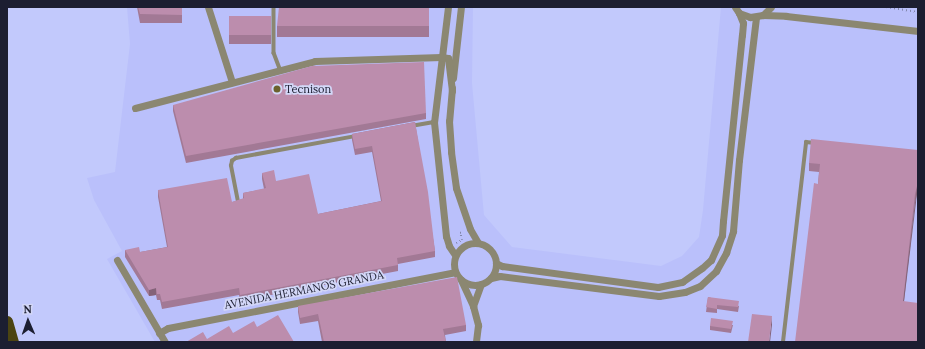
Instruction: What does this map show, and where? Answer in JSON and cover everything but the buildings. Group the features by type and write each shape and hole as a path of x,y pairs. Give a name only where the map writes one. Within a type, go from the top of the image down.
{"highway":[{"path":"7,321 13,342"}],"street":[{"path":"208,7 232,82"},
{"path":"448,7 434,122 446,236 449,246 455,255"},
{"path":"461,7 449,121 451,152 456,188 470,229 478,243"},
{"path":"461,280 469,284 481,284 491,278 500,276 659,296 685,292 700,286 716,271 726,253 733,231 739,160 759,16 771,7"},
{"path":"737,10 750,17 786,16 918,31"},
{"path":"496,263 502,266 658,287 682,282 711,260 722,235 743,23 737,10"},
{"path":"135,108 280,69 316,61 448,58 452,91"},
{"path":"476,342 478,325 473,306 461,280 455,272 455,255 462,247 473,243 478,243 489,248 493,252 496,263 491,278"},
{"path":"117,260 164,342"},
{"name":"AVENIDA HERMANOS GRANDA","path":"159,332 168,328 455,272"},
{"path":"473,306 481,284"}],"lane":[{"path":"274,7 274,53 280,69"},
{"path":"405,127 434,122"},
{"path":"238,202 231,166 232,161 236,158 359,135"},
{"path":"783,342 806,142 821,143"}],"path":[{"path":"886,7 918,12"},
{"path":"454,243 462,240 460,233 464,231"}],"shaded area":[{"path":"127,7 473,7 472,83 484,215 512,247 661,266 682,256 699,237 703,210 721,7 918,7 918,342 155,342 107,259 122,251 94,200 87,178 115,172 130,44"}],"place":[{"name":"Tecnison","path":"277,89"}]}
